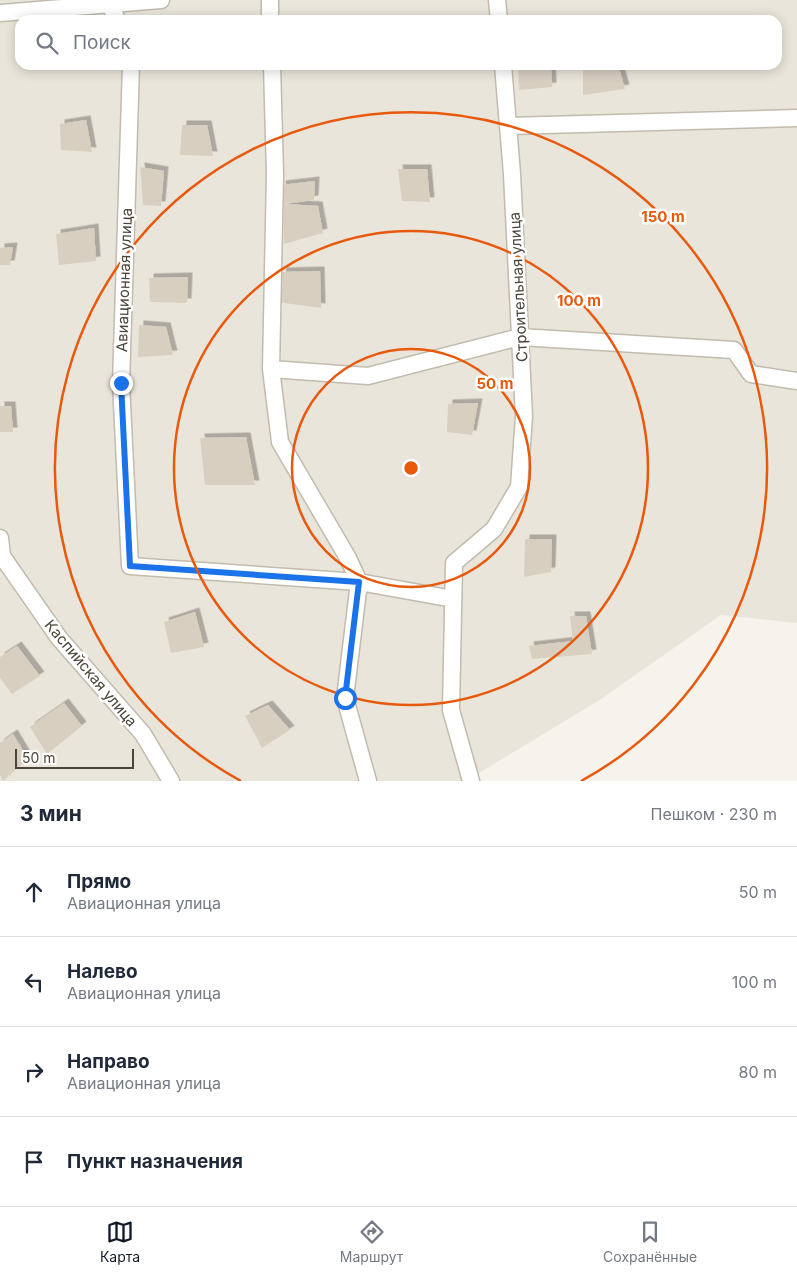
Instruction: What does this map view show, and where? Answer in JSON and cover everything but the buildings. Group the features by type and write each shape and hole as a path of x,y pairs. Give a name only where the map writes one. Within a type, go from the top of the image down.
{"street":[{"path":"0,13 108,2 161,0"},
{"path":"270,0 270,15"},
{"path":"497,0 498,15"},
{"path":"108,2 114,15"},
{"name":"Авиационная улица","path":"131,70 121,383 130,566 359,582"},
{"path":"272,70 275,174 271,369 280,442 359,582 345,698 368,781"},
{"name":"Строительная улица","path":"471,781 451,710 454,563 494,529 519,487 524,416 503,70"},
{"path":"508,126 797,118"},
{"path":"271,369 368,376 520,337 734,350 751,374 797,380"},
{"name":"Каспийская улица","path":"0,538 1,557 58,638 143,734 171,781"},
{"path":"359,582 453,599"}],"shaded area":[{"path":"0,0 797,0 797,623 721,615 601,699 466,781 0,781"}],"route":[{"path":"121,383 130,566 359,582 345,698"}]}
